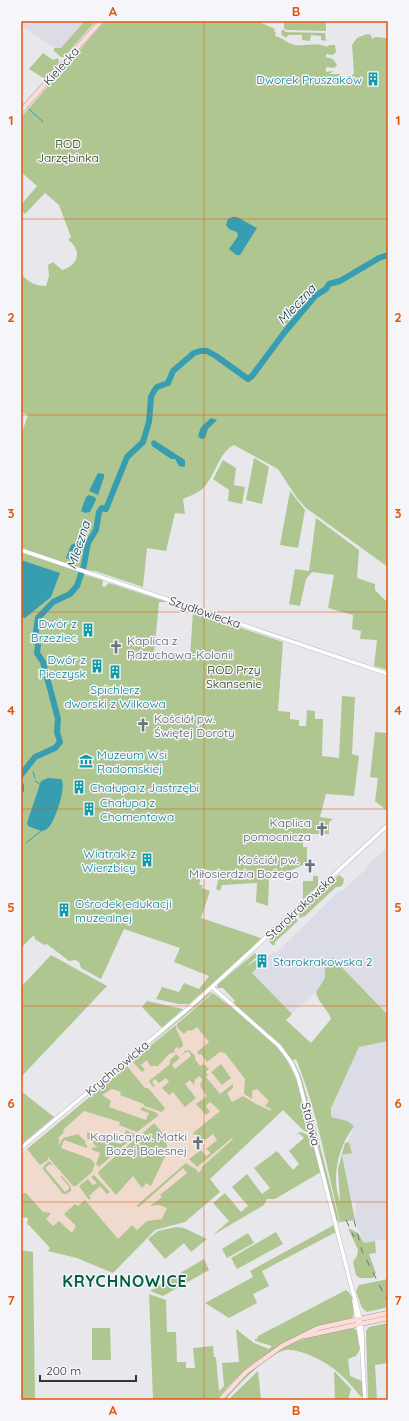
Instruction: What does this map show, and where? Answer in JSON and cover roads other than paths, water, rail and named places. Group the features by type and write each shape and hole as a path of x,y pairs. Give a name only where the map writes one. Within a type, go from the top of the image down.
{"main road":[{"name":"Kielecka","path":"21,111 101,21"},
{"path":"220,1400 240,1378 259,1361 276,1350 304,1336 388,1313"},
{"path":"359,1322 388,1318"}],"street":[{"name":"Szydłowiecka","path":"21,550 388,674"},
{"name":"Starokrakowska","path":"212,987 388,825"},
{"name":"Krychnowicka","path":"21,1148 212,987"},
{"name":"Stalowa","path":"212,987 279,1046 295,1070 314,1136 359,1322 365,1400"}],"water":[{"path":"237,217 257,228 240,255 236,255 229,249 238,236 237,232 229,229 226,225 228,219"},
{"path":"211,418 217,420 208,429 205,438 201,439 198,436 201,427"},
{"path":"154,440 185,460 185,467 179,466 175,459 171,459 152,446 151,442"},
{"path":"98,473 104,474 104,477 98,495 89,491"},
{"path":"89,495 95,497 96,500 90,512 85,513 81,511 86,497"},
{"path":"82,541 78,562 66,558 71,545"},
{"path":"21,560 60,573 51,597 25,618 21,617"},
{"path":"48,778 61,779 63,788 53,820 48,828 41,831 28,826 27,823 41,781"}],"waterway":[{"path":"29,109 43,122"},
{"name":"Mleczna","path":"21,775 35,757 55,748 60,742 57,732 58,719 43,662 37,653 38,645 35,638 38,618 53,602 70,594 77,586 84,565 88,543 96,530 99,512 102,508 106,509 127,457 143,442 149,422 151,397 154,391 157,387 168,383 173,371 194,353 200,351 207,351 216,356 248,379 252,376 284,333 315,296 326,289 329,284 340,281 379,258 388,255"},
{"path":"33,772 35,778"},
{"path":"35,781 41,785"},
{"path":"26,843 41,831"}],"railway":[{"path":"346,1220 354,1237"},
{"path":"354,1220 362,1251 388,1302"}],"place":[{"name":"Dworek Pruszaków","path":"373,79"},
{"name":"Dwór z Brzeziec","path":"88,630"},
{"name":"Kaplica z Rdzuchowa-Kolonii","path":"116,647"},
{"name":"Dwór z Pieczysk","path":"97,666"},
{"name":"Spichlerz dworski z Wilkowa","path":"115,672"},
{"name":"Kościół pw. Świętej Doroty","path":"143,725"},
{"name":"Muzeum Wsi Radomskiej","path":"86,761"},
{"name":"Chałupa z Jastrzębi","path":"79,787"},
{"name":"Chałupa z Chomentowa","path":"89,809"},
{"name":"Kaplica pomocnicza","path":"322,829"},
{"name":"Wiatrak z Wierzbicy","path":"147,860"},
{"name":"Kościół pw. Miłosierdzia Bożego","path":"310,866"},
{"name":"Ośrodek edukacji muzealnej","path":"64,910"},
{"name":"Starokrakowska 2","path":"262,961"},
{"name":"Kaplica pw. Matki Bożej Bolesnej","path":"198,1143"}],"district":[{"name":"KRYCHNOWICE","path":"125,1281"}],"park label":[{"name":"ROD Jarzębinka","path":"68,150"},
{"name":"ROD Przy Skansenie","path":"234,676"}]}
